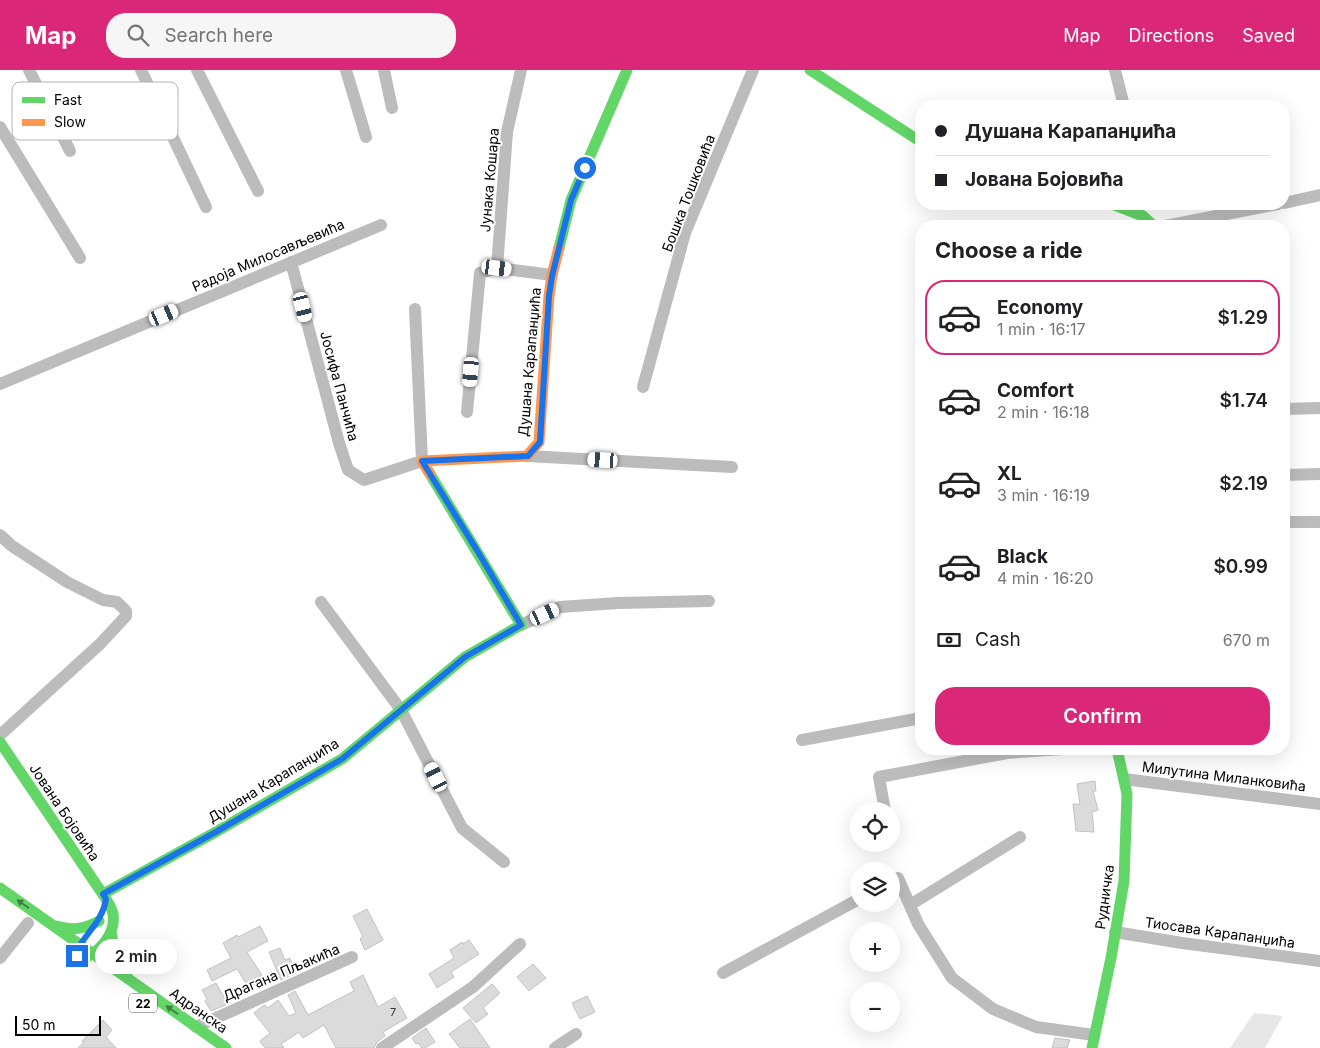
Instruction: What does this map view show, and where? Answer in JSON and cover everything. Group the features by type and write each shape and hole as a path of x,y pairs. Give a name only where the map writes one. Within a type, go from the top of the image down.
{"street":[{"path":"29,70 35,82"},
{"path":"141,70 147,82"},
{"path":"197,70 258,191"},
{"path":"346,70 366,137"},
{"path":"384,70 392,108"},
{"name":"Јунака Кошара","path":"497,268 506,132 521,70"},
{"name":"Душана Карапанџића","path":"528,456 540,442 549,296 552,276 571,200 627,70"},
{"name":"Бошка Тошковића","path":"643,387 685,234 754,70"},
{"path":"810,70 915,138"},
{"path":"1115,70 1122,100"},
{"path":"0,127 80,258"},
{"path":"65,140 70,150"},
{"path":"174,140 206,207"},
{"path":"1290,202 1320,195"},
{"path":"1196,220 1247,210"},
{"name":"Радоја Милосављевића","path":"0,384 382,224"},
{"name":"Јосифа Панчића","path":"291,262 339,443 348,470 364,480"},
{"path":"467,412 480,273 497,268 552,276"},
{"path":"415,309 422,461 521,625"},
{"path":"1290,409 1320,408"},
{"name":"Душана Карапанџића","path":"364,480 422,461 528,456 732,467"},
{"path":"1290,475 1320,474"},
{"path":"1290,522 1320,522"},
{"path":"0,535 12,546 67,582 103,600 117,602 126,611 126,616 100,644 0,736"},
{"name":"Душана Карапанџића","path":"104,896 342,759 465,657 521,625 560,607 618,603 709,601"},
{"path":"320,602 401,710 462,828 504,862"},
{"path":"802,740 915,719"},
{"name":"Јована Бојовића","path":"0,742 104,896 113,915 111,932 116,958 129,980"},
{"path":"883,802 879,777 964,755"},
{"name":"Рудничка","path":"1092,1048 1124,881 1127,794 1119,755"},
{"name":"Милутина Миланковића","path":"1124,778 1320,804"},
{"path":"910,905 1020,837"},
{"path":"900,882 918,924 952,978 993,1009 1036,1027 1094,1035"},
{"name":"22","path":"0,888 46,920 79,953 158,1014"},
{"path":"104,896 104,910 79,953 88,958 93,955 111,932"},
{"path":"723,973 850,904"},
{"path":"0,958 24,920 40,931"},
{"path":"46,920 60,927 77,931 99,921"},
{"name":"Тиосава Карапанџића","path":"1115,932 1182,943 1320,961"},
{"name":"22","path":"54,940 79,953"},
{"path":"382,1048 473,987 520,944"},
{"name":"22","path":"93,955 129,980"},
{"name":"Драгана Пљакића","path":"196,1027 352,957"},
{"name":"Адранска","path":"129,980 226,1048"},
{"path":"555,1048 576,1034"}],"shaded area":[{"path":"1254,1013 1283,1016 1265,1048 1230,1048"}],"building":[{"path":"1095,781 1096,791 1093,791 1098,810 1092,812 1094,832 1076,831 1073,804 1080,804 1077,784"},
{"path":"367,909 383,940 365,950 360,939 363,937 353,916"},
{"path":"260,926 268,941 247,952 265,980 256,986 253,981 247,985 237,969 212,981 207,970 231,958 223,943"},
{"path":"469,940 479,954 451,972 454,977 437,988 429,974 454,958 450,950"},
{"path":"280,948 285,960 290,958 296,973 281,980 269,952"},
{"path":"533,964 546,978 529,991 517,977"},
{"path":"363,975 378,1007 395,997 407,1018 383,1032 385,1036 377,1042 374,1048 336,1048 324,1025 303,1038 299,1032 281,1044 284,1048 265,1048 260,1041 270,1033 254,1013 264,1005 268,1008 278,1000 289,1016 296,1013 288,995 295,991 308,1015 354,991 350,982"},
{"path":"216,983 228,1004 211,1011 205,1001 207,999 202,990"},
{"path":"492,984 500,993 483,1008 488,1014 476,1023 463,1008"},
{"path":"587,996 595,1012 580,1019 572,1003"},
{"path":"470,1019 490,1048 460,1048 449,1034"},
{"path":"103,1020 112,1030 106,1037 116,1048 78,1048 84,1042 82,1041"},
{"path":"426,1028 435,1042 422,1048 412,1038"},
{"path":"1055,1038 1070,1040 1067,1048 1052,1048"}],"traffic: fast":[{"path":"559,248 571,200 627,70"},
{"path":"810,70 915,138"},
{"path":"1128,210 1143,216 1147,220"},
{"path":"103,894 342,759 465,657 521,625 430,474"},
{"path":"0,742 112,910 113,921 109,936 94,953 81,959"},
{"path":"1092,1048 1111,958 1124,881 1127,794 1118,755"},
{"path":"0,888 226,1048"},
{"path":"56,926 78,928 99,921"},
{"path":"111,932 116,958 127,976"}],"traffic: slow":[{"path":"430,474 422,461 527,456 539,442 549,296 559,248"}],"route":[{"path":"77,956 77,950 84,938 99,921 104,910 106,899 103,894 342,759 465,657 521,625 422,461 528,456 540,442 549,296 552,276 571,200 585,168"}]}
